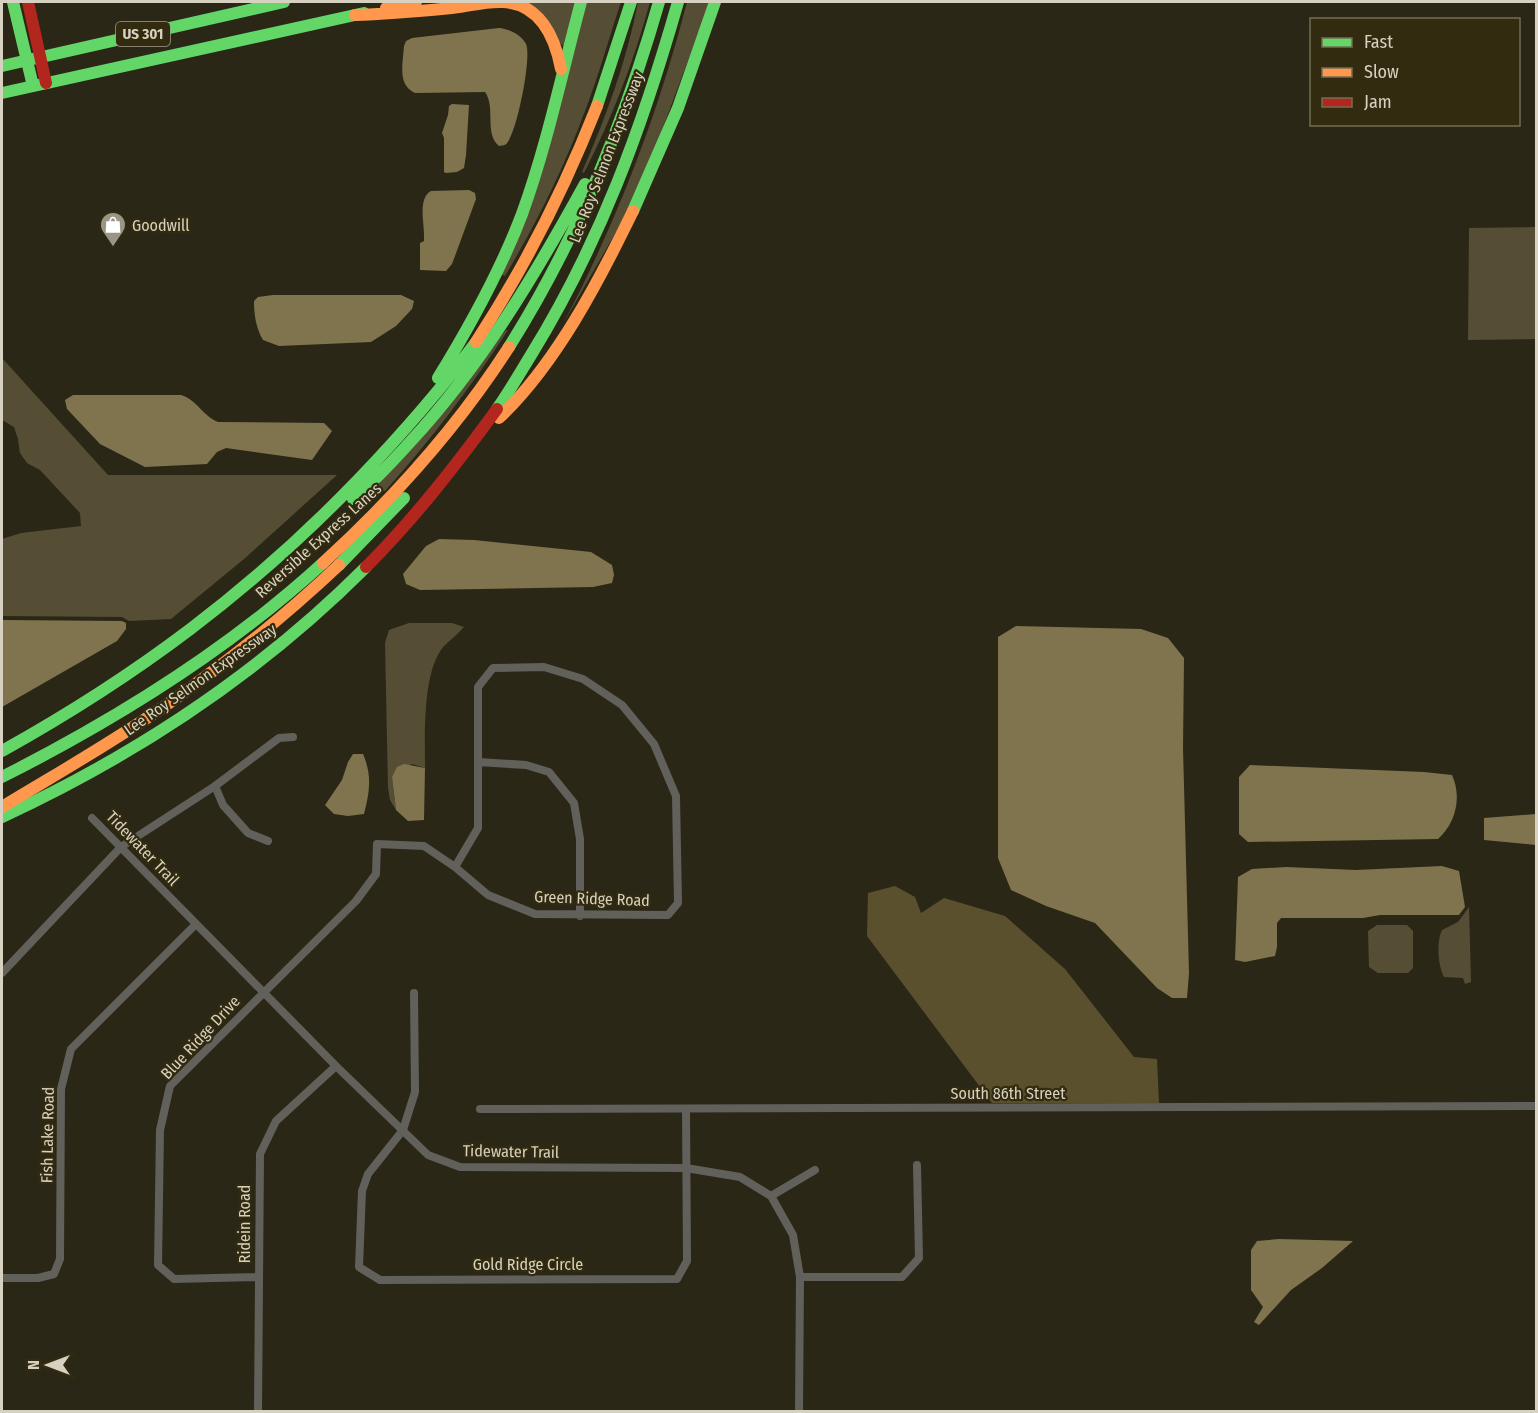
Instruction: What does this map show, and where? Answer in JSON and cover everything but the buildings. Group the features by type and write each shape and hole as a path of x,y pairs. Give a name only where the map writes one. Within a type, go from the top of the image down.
{"main road":[{"path":"13,2 33,86"},
{"path":"28,2 46,83"},
{"name":"US 301","path":"2,66 284,2"},
{"name":"US 301","path":"2,93 416,2"},
{"path":"355,15 420,11 498,2 519,5 537,15 551,33 558,53 561,74"},
{"path":"415,417 464,336 502,262 531,188 581,2"},
{"name":"Lee Roy Selmon Expressway","path":"2,751 105,691 191,631 252,582 357,488 415,417 444,386 501,302 541,233 577,156 610,73 631,2"},
{"name":"Reversible Express Lanes","path":"2,777 102,723 231,637 291,590 403,492 462,416 516,336 547,282 588,201 610,147 640,67 659,2"},
{"name":"Lee Roy Selmon Expressway","path":"2,817 81,777 135,746 245,672 334,599 375,559 434,494 480,433 537,346 597,229 642,115 678,2"},
{"path":"480,433 512,406 538,372 607,263 641,195 670,127 717,2"},
{"path":"357,488 421,431 489,344 553,245 585,183 610,147"},
{"path":"2,807 128,730 214,671 301,600 386,518 403,492"}],"street":[{"name":"Green Ridge Road","path":"377,844 424,846 455,867 488,895 535,914 668,915 678,903 676,796 654,744 622,705 583,679 544,667 493,668 478,687 478,828 455,867"},
{"path":"2,973 121,848 215,786 279,738 293,737"},
{"path":"478,762 526,765 549,772 574,803 580,839 580,916"},
{"path":"215,786 224,805 248,833 268,841"},
{"name":"Tidewater Trail","path":"92,818 336,1066 428,1155 460,1167 686,1168 740,1177 771,1196 793,1235 800,1278 799,1412"},
{"name":"Blue Ridge Drive","path":"259,1277 174,1279 158,1264 159,1130 170,1086 356,901 376,874 377,844"},
{"name":"Fish Lake Road","path":"2,1278 38,1278 54,1274 60,1259 61,1089 71,1049 196,924"},
{"path":"403,1130 415,1092 414,993"},
{"name":"Ridein Road","path":"258,1412 260,1154 276,1121 336,1066"},
{"name":"South 86th Street","path":"480,1109 1536,1106"},
{"name":"Gold Ridge Circle","path":"403,1130 368,1174 362,1191 359,1267 380,1280 677,1279 687,1261 686,1108"},
{"path":"800,1278 902,1277 919,1258 917,1166"},
{"path":"771,1196 815,1170"}],"shaded area":[{"path":"518,2 578,2 566,49"},
{"path":"586,2 621,2 595,84 568,154 528,236 505,276 500,274"},
{"path":"638,2 650,2 637,46 622,89 584,173 582,172 622,67"},
{"path":"687,2 710,2 638,194 563,324 601,246 634,167 663,86"},
{"path":"499,28 521,37 526,44 527,63 515,125 507,143 499,146 492,135 490,105 485,92 415,93 409,89 403,79 402,66 404,46 406,41 412,38"},
{"path":"452,104 469,105 466,155 464,168 457,172 446,173 444,172 442,133 449,106"},
{"path":"469,190 475,193 476,199 452,264 446,271 420,270 420,243 424,241 423,205 427,194 431,191"},
{"path":"1536,227 1536,339 1468,340 1469,228"},
{"path":"401,295 414,301 412,309 396,326 371,342 279,346 263,340 255,316 254,301 258,297"},
{"path":"508,330 480,372 418,452 385,491 374,490"},
{"path":"2,358 108,475 337,475 244,559 171,619 129,621 122,617 2,616 2,539 21,533 81,526 80,513 40,470 27,463 20,453 14,427 2,420"},
{"path":"73,395 181,395 187,397 218,422 324,423 332,431 312,460 226,448 217,452 207,464 145,467 100,444 67,409 65,400"},
{"path":"439,539 474,540 591,552 612,565 614,575 612,583 593,587 420,590 406,584 403,574 426,546"},
{"path":"2,620 122,621 126,623 126,629 117,641 2,707"},
{"path":"409,623 452,623 464,627 444,646 432,671 426,704 425,768 412,764 392,777 396,810 390,800 388,788 385,643 389,630"},
{"path":"1016,626 1141,629 1168,638 1184,658 1183,748 1189,973 1187,998 1172,998 1157,988 1095,923 1046,906 1011,890 998,858 998,637"},
{"path":"353,754 363,754 368,769 369,790 364,814 348,816 334,814 325,805 342,780"},
{"path":"404,764 425,768 424,820 408,821 396,810 392,777 397,767"},
{"path":"1250,765 1452,775 1457,792 1456,809 1449,825 1438,839 1248,842 1239,834 1239,777"},
{"path":"1536,814 1536,845 1484,840 1484,818"},
{"path":"1442,866 1459,871 1465,907 1459,915 1281,918 1277,923 1275,956 1245,962 1235,960 1238,877 1252,869 1286,867 1356,870"},
{"path":"895,886 915,897 921,913 944,898 1005,916 1065,969 1134,1057 1157,1059 1159,1103 992,1103 867,936 868,893"},
{"path":"1469,907 1471,982 1465,984 1463,978 1444,977 1438,947 1442,930 1458,922"},
{"path":"1377,925 1407,925 1413,931 1413,968 1408,973 1378,973 1369,967 1368,931"},
{"path":"1279,1239 1353,1241 1322,1268 1291,1290 1259,1325 1254,1322 1263,1307 1251,1290 1251,1250 1257,1241"}],"traffic: fast":[{"path":"13,2 33,86"},
{"path":"2,66 284,2"},
{"path":"438,378 484,298 522,214 547,135 581,2"},
{"path":"597,106 631,2"},
{"path":"509,347 556,265 596,180 630,92 659,2"},
{"path":"497,409 556,313 598,227 634,140 678,2"},
{"path":"633,211 678,108 715,2"},
{"path":"2,93 364,13"},
{"path":"353,499 376,478 437,412 484,350 527,285 585,184"},
{"path":"2,751 100,693 146,662 234,595 276,559 318,520 389,447 434,396 476,342"},
{"path":"339,565 404,498"},
{"path":"2,777 45,755 170,681 249,625 323,563"},
{"path":"2,817 101,766 195,708 284,641 366,567"}],"traffic: slow":[{"path":"386,8 416,2"},
{"path":"355,15 452,8 490,2 516,4 527,9 544,24 555,45 561,69"},
{"path":"476,342 511,285 542,227 571,168 597,106"},
{"path":"499,418 539,373 575,320 633,211"},
{"path":"323,563 375,513 423,461 468,406 509,347"},
{"path":"2,807 149,717 191,687 278,620 339,565"}],"traffic: jam":[{"path":"28,2 46,83"},
{"path":"366,567 434,491 497,409"}],"place":[{"name":"Goodwill","path":"113,248"}]}
